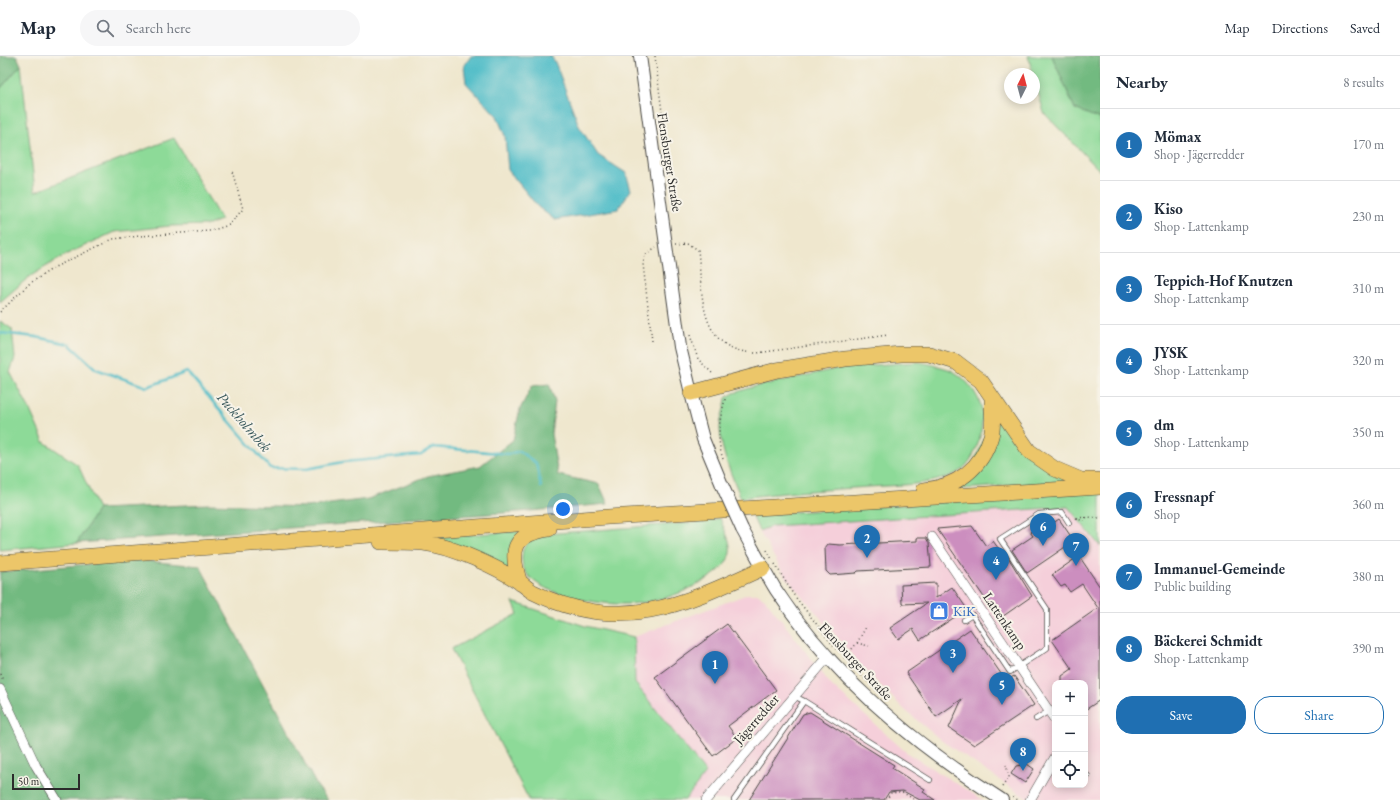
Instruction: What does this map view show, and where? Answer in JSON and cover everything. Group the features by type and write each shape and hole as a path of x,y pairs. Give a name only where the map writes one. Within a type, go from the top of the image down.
{"main road":[{"path":"690,393 778,370 844,359 901,354 929,354 956,362 981,381 992,400 1029,451 1055,469 1081,480 1100,480"},
{"path":"867,501 878,494 933,490 961,480 982,458 992,435 992,400"},
{"path":"0,563 352,535 608,517 1100,487"},
{"path":"520,583 514,565 514,552 522,537 534,531 594,524 608,517"},
{"path":"352,535 375,542 424,543 452,550 520,583 531,591 552,600 591,611 622,613 652,611 694,598 763,568"}],"street":[{"name":"Flensburger Straße","path":"640,56 673,246 670,272 680,347 690,393 704,439 722,486 742,529 777,590 828,657 897,724 979,786 1004,795"},
{"name":"Lattenkamp","path":"932,537 1052,716"},
{"name":"Jägerredder","path":"706,800 828,657"},
{"path":"0,689 36,766 57,800"},
{"path":"1030,800 1052,762"},
{"name":"Flensburger Straße","path":"979,786 989,800"}],"lane":[{"path":"964,620 972,615 1010,672 1046,648 1047,609 1000,539 1039,514 1062,512 1069,523"},
{"path":"794,696 930,780"},
{"path":"734,800 804,701"},
{"path":"1036,719 1049,711"}],"path":[{"path":"655,56 667,152 665,167"},
{"path":"0,312 29,284 55,267 113,239 210,231 229,225 243,209 232,171"},
{"path":"652,341 643,264 645,255 651,249 688,243 698,250 704,308 710,328 718,338 730,348 743,352 757,353 888,335"},
{"path":"690,335 698,359 712,372 720,386 725,400 718,420 720,448 725,463"},
{"path":"1087,517 1100,518"},
{"path":"764,546 793,594 844,658 858,643 866,627"},
{"path":"858,643 869,646"},
{"path":"850,664 887,700"},
{"path":"1006,765 1009,777 1004,795 1018,800"},
{"path":"886,800 891,793 902,792 915,800"}],"shaded area":[{"path":"1068,507 1100,546 1100,800 1029,800 942,741 906,711 863,668 785,576 759,531 771,526"},
{"path":"748,594 757,594 765,599 832,686 907,753 983,800 685,800 706,773 635,683 634,637"}],"green space":[{"path":"0,56 17,56 21,65 0,89"},
{"path":"1028,56 1052,56 1075,109 1100,119 1100,171 1044,113 1040,99 1040,68 1031,68"},
{"path":"1052,56 1100,56 1100,119 1075,109"},
{"path":"21,65 35,192 174,138 221,220 209,225 170,226 114,232 65,255 29,277 0,302 0,89"},
{"path":"0,321 12,329 15,358 10,372 29,408 44,442 78,465 98,509 77,543 0,550"},
{"path":"919,362 938,366 954,372 965,380 978,398 982,410 982,427 980,437 973,455 962,469 945,478 923,483 741,498 722,447 720,425 726,398 734,393 753,387 845,367"},
{"path":"549,384 555,401 551,434 558,475 599,484 608,504 530,511 77,543 98,509 209,504 307,507 368,499 428,476 480,466 513,440 520,409 532,386"},
{"path":"995,416 1071,481 949,490 966,479"},
{"path":"1100,491 1100,546 1068,507 772,526 759,531 752,515"},
{"path":"720,518 730,546 730,553 724,565 714,575 687,590 658,600 617,604 592,601 560,594 533,581 525,571 522,560 523,549 525,546 531,541 545,534 702,522"},
{"path":"519,531 511,572 435,538 441,537"},
{"path":"136,560 200,566 317,786 328,800 0,800 0,572"},
{"path":"513,602 585,626 634,637 635,683 706,773 685,800 529,800 451,649 518,614"}],"water":[{"path":"471,56 551,56 555,62 579,126 598,155 626,173 631,190 618,209 555,220 538,207 508,170 505,136 497,116 466,83 464,66"}],"building":[{"path":"1059,519 1074,541 1027,573 1012,550 1033,536 1030,532 1040,525 1043,530"},
{"path":"972,526 986,546 993,541 1004,556 1006,554 1032,596 999,619 937,529"},
{"path":"917,538 926,538 929,543 931,567 858,571 856,573 830,575 826,571 825,548 828,544 840,545 917,541"},
{"path":"1079,556 1100,587 1100,700 1088,708 1088,680 1062,680 1062,676 1072,669 1052,640 1098,608 1082,584 1070,592 1065,585 1061,587 1052,575"},
{"name":"KiK","path":"936,583 936,598 952,587 967,609 920,640 913,629 898,639 890,628 927,603 902,604 901,585"},
{"path":"727,624 776,690 728,726 737,738 713,756 655,677"},
{"path":"970,629 1006,681 1014,676 1034,705 974,745 949,728 962,699 936,717 906,673"},
{"path":"810,712 894,765 892,768 925,789 923,792 935,800 920,800 903,791 889,792 884,800 749,800 803,714"},
{"path":"1027,764 1034,769 1025,783 1011,774 1016,766"}],"waterway":[{"name":"Puckholmbek","path":"0,333 36,337 69,344 96,369 147,387 187,372 270,468 306,469 343,462 421,455 434,447 509,454 519,451 536,463 541,487"}],"place":[{"name":"Fressnapf","path":"1043,546"},
{"name":"Kiso","path":"867,558"},
{"name":"Immanuel-Gemeinde","path":"1076,566"},
{"name":"JYSK","path":"996,580"},
{"name":"KiK","path":"939,611"},
{"name":"Teppich-Hof Knutzen","path":"953,673"},
{"name":"Mömax","path":"715,684"},
{"name":"dm","path":"1002,705"},
{"name":"Bäckerei Schmidt","path":"1023,771"}]}
